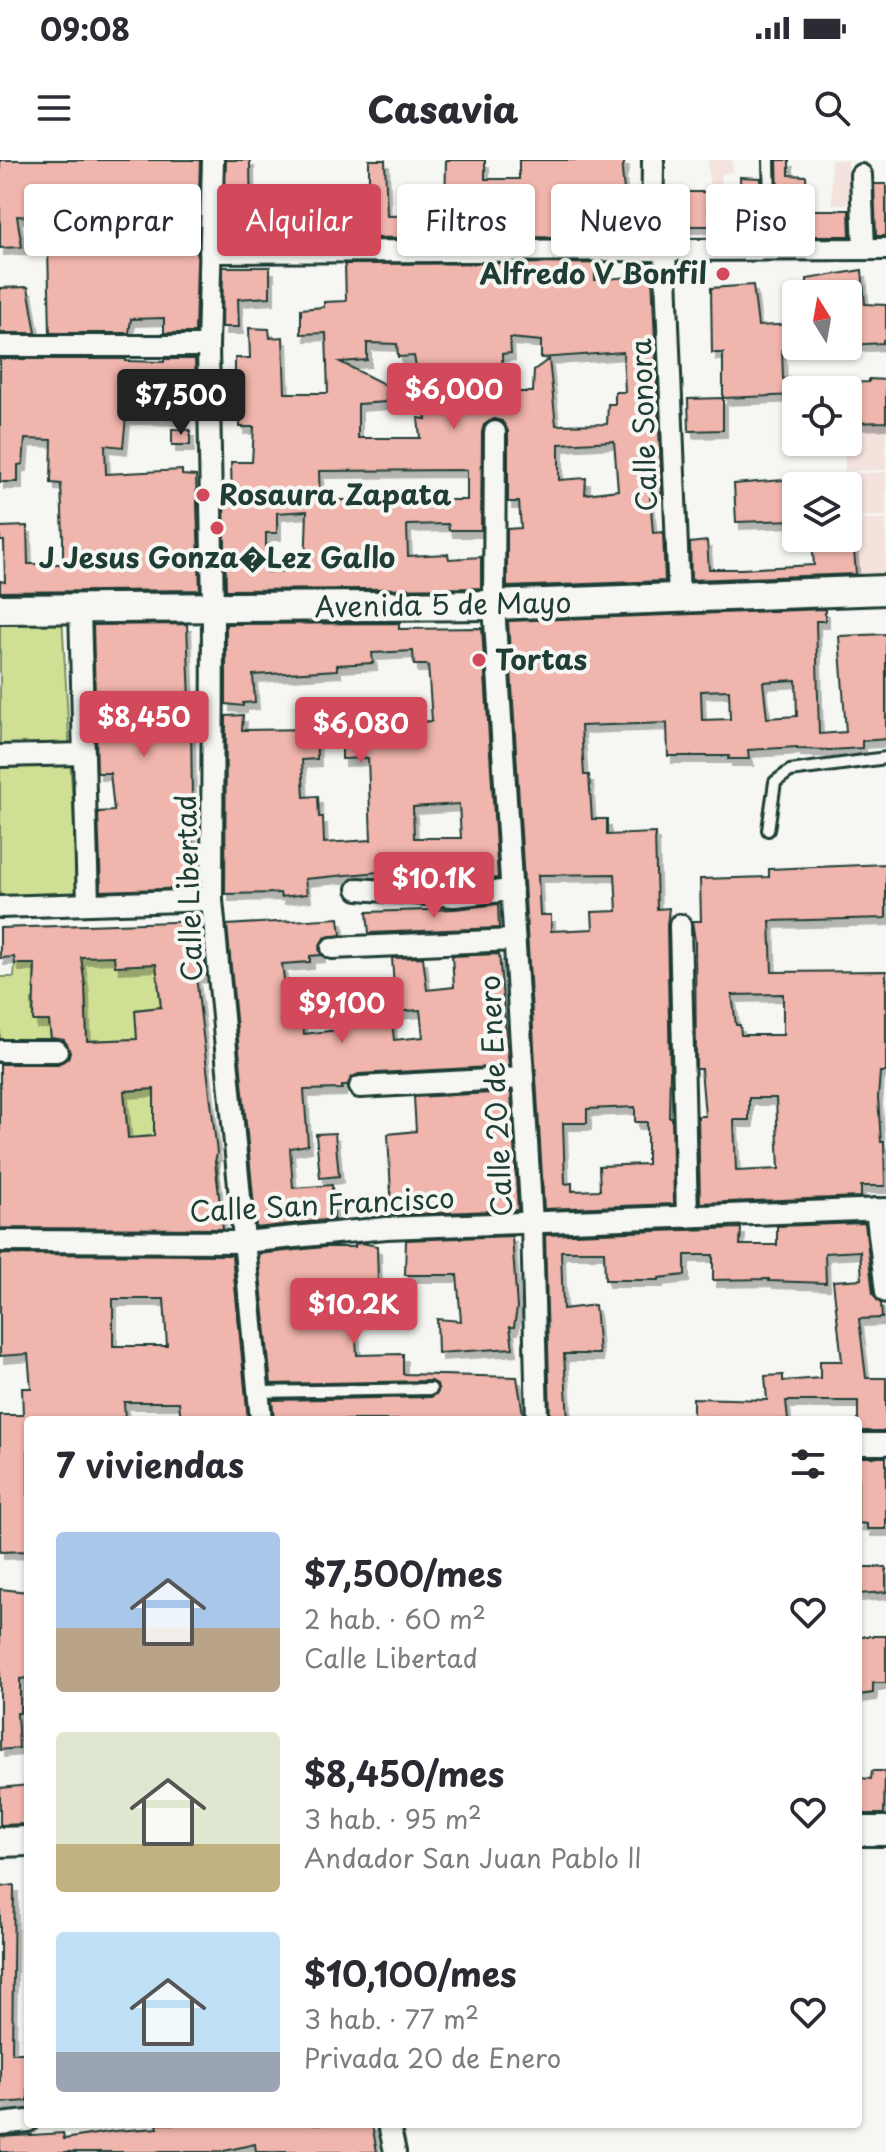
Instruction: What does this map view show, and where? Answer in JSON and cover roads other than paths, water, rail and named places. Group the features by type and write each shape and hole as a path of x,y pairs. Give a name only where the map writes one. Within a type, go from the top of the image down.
{"main road":[{"name":"Avenida 5 de Mayo","path":"0,609 494,605 886,590"},
{"path":"862,1831 886,1831"},
{"path":"0,1842 24,1841"}],"street":[{"name":"Calle Libertad","path":"213,160 208,346 213,609 212,900 261,1416"},
{"name":"Calle Sonora","path":"653,160 655,184"},
{"path":"861,175 864,249"},
{"path":"815,250 886,249"},
{"path":"210,252 551,250"},
{"name":"Calle Sonora","path":"659,256 679,598"},
{"path":"0,346 208,346"},
{"name":"Calle 20 de Enero","path":"495,432 494,605 532,1223 537,1416"},
{"path":"80,609 88,904"},
{"path":"0,756 84,754"},
{"path":"358,889 454,896 512,890"},
{"path":"0,907 212,900"},
{"path":"680,925 687,1217"},
{"path":"332,948 514,940"},
{"path":"0,1051 57,1051"},
{"path":"360,1087 523,1078"},
{"path":"881,1209 886,1292"},
{"name":"Calle San Francisco","path":"0,1241 244,1242 386,1228 881,1209"},
{"path":"862,1444 886,1444"},
{"path":"0,2124 24,2121"},
{"path":"390,2128 395,2152"}],"lane":[{"path":"769,160 770,184"},
{"path":"768,830 775,782 790,771 886,758"},
{"path":"258,1392 431,1389"}],"place":[{"name":"Alfredo V Bonfil","path":"723,274"},
{"name":"Rosaura Zapata","path":"203,495"},
{"name":"J Jesus Gonza�Lez Gallo","path":"217,528"},
{"name":"Tortas","path":"479,660"}]}
